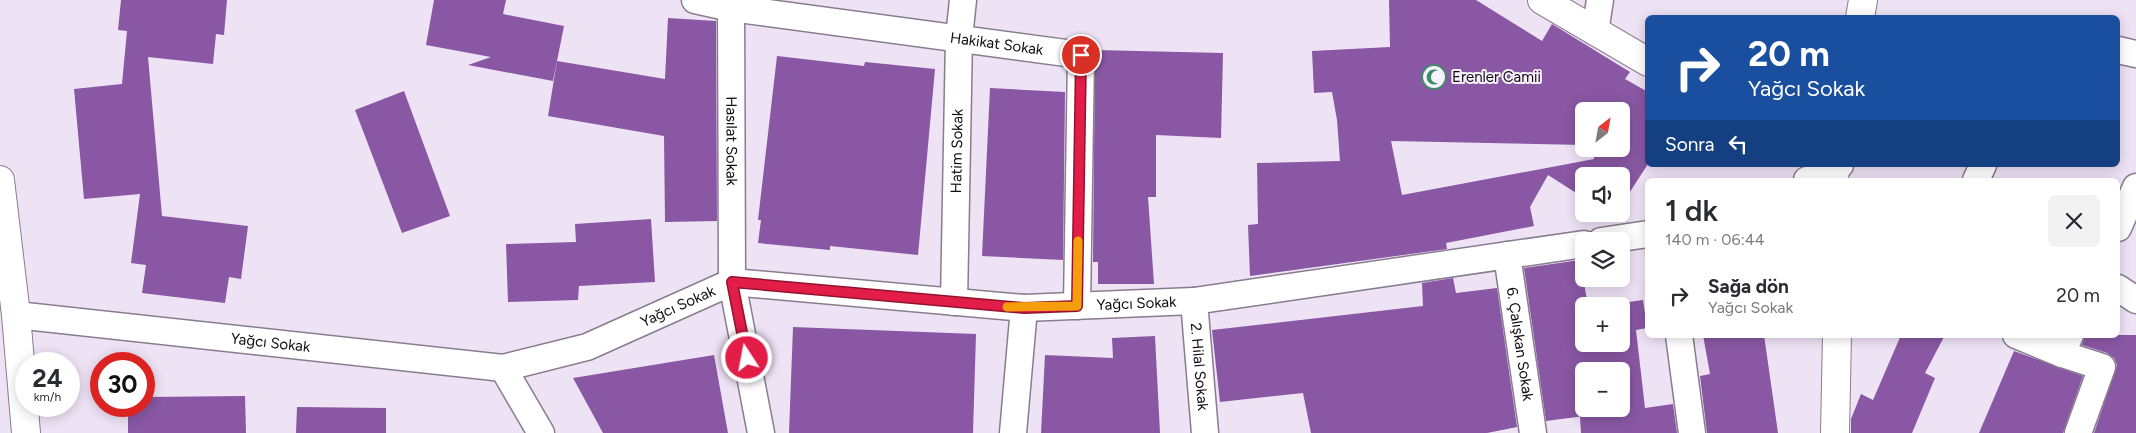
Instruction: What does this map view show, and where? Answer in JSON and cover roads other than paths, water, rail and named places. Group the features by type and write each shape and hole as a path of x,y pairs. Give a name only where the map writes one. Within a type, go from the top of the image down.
{"street":[{"name":"Hakikat Sokak","path":"695,0 1081,55 1077,306"},
{"name":"Hatim Sokak","path":"954,302 959,38 963,0"},
{"path":"1542,0 1645,60"},
{"path":"1595,32 1600,0"},
{"name":"Hasılat Sokak","path":"731,4 732,282 761,433"},
{"path":"2120,50 2136,54"},
{"path":"1811,178 1834,169"},
{"path":"0,180 16,315 26,433"},
{"path":"2120,223 2136,187"},
{"path":"1630,237 1645,234"},
{"name":"Yağcı Sokak","path":"16,315 503,368 587,347 732,282 1024,308 1194,301 1575,245"},
{"name":"6. Çalışkan Sokak","path":"1507,255 1533,433"},
{"path":"2120,289 2136,300"},
{"name":"2. Hilal Sokak","path":"1194,301 1205,433"},
{"path":"1013,433 1024,308"},
{"path":"1679,338 1692,433"},
{"path":"1835,433 1837,338"},
{"path":"2033,338 2066,344 2102,368 2078,433"},
{"path":"503,368 541,433"}],"place":[{"name":"Erenler Camii","path":"1434,77"}]}
